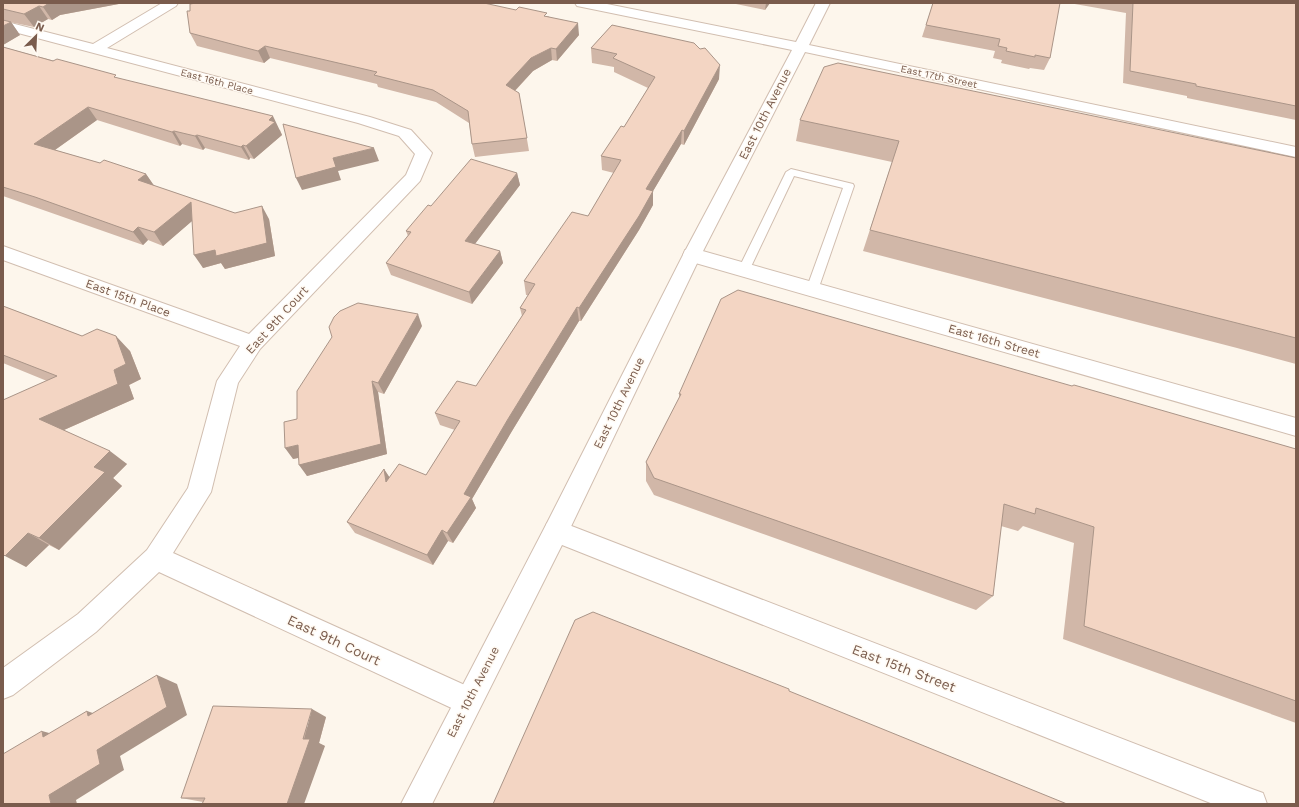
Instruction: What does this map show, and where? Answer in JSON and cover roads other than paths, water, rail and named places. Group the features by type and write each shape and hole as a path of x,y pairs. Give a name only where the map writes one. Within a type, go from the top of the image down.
{"street":[{"path":"95,49 171,3"},
{"name":"East 17th Street","path":"582,3 800,47 1296,152"},
{"name":"East 10th Avenue","path":"416,804 556,531 692,255 823,3"},
{"name":"East 16th Place","path":"3,25 364,120 405,133 424,153"},
{"name":"East 9th Court","path":"3,685 87,623 156,558 199,492 228,381 253,343 414,177 424,153"},
{"name":"East 15th Place","path":"3,253 253,343"},
{"name":"East 16th Street","path":"692,255 1296,427"},
{"name":"East 15th Street","path":"556,531 1252,804"},
{"name":"East 9th Court","path":"156,558 468,701"}],"lane":[{"path":"744,270 791,172 849,186 812,290"}]}
